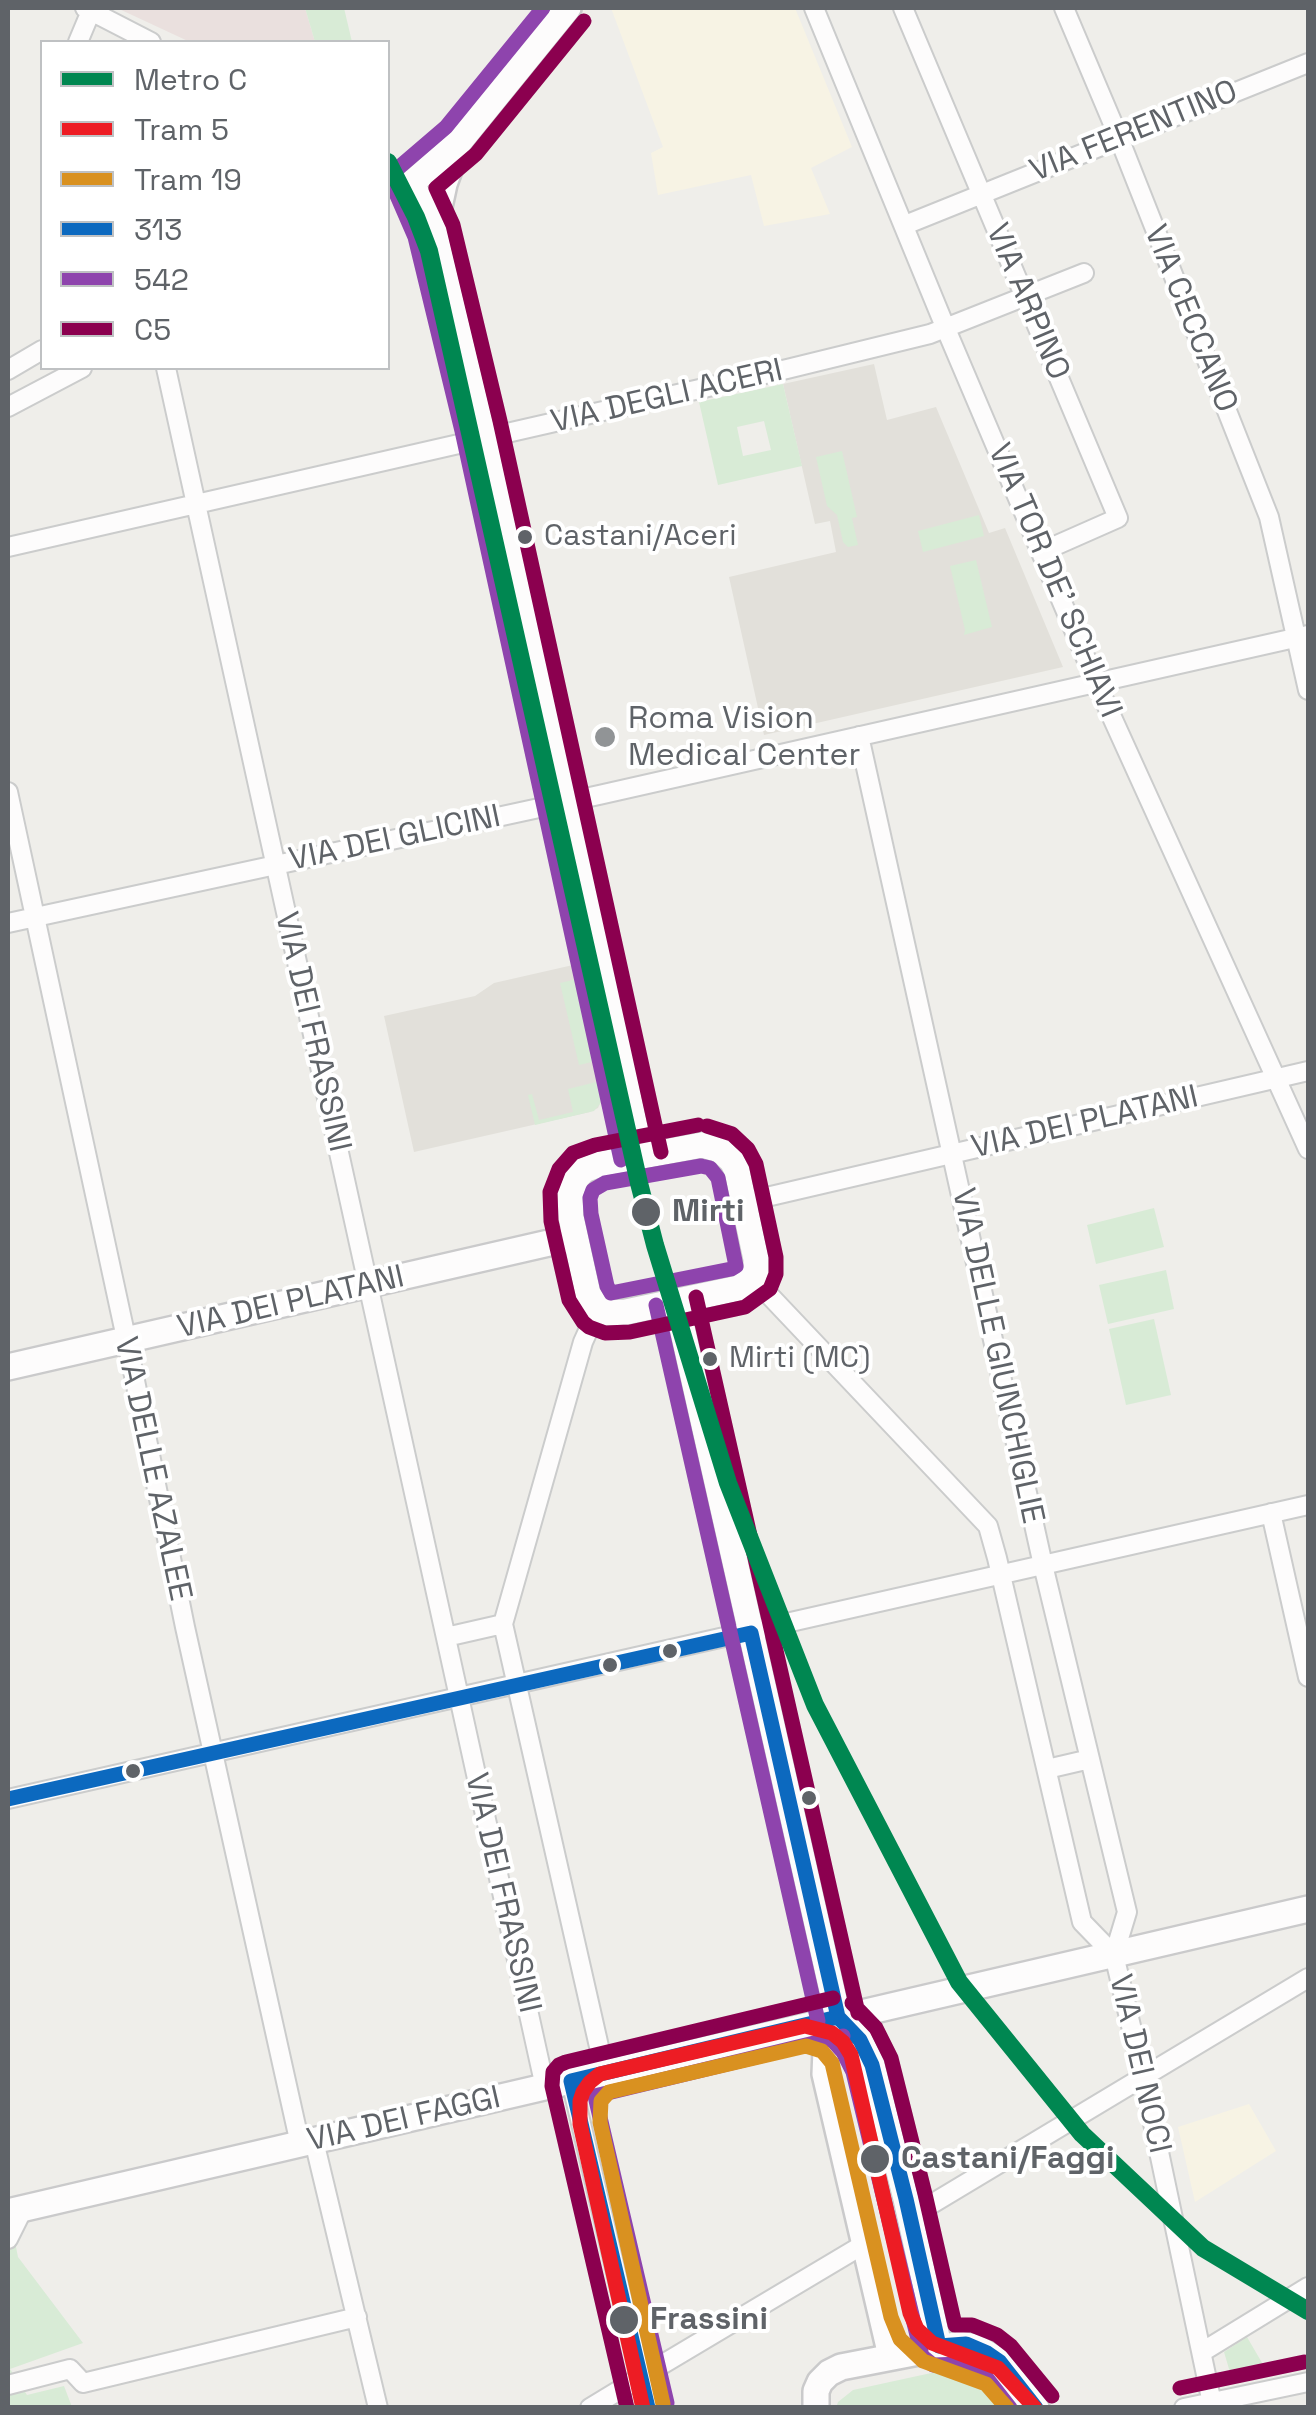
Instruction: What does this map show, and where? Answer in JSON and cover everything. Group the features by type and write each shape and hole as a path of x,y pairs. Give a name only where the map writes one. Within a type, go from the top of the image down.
{"street":[{"path":"568,8 460,141 400,186 434,230 484,438 642,1156"},
{"name":"VIA TOR DE' SCHIAVI","path":"814,8 1096,682 1308,1149"},
{"name":"VIA ARPINO","path":"904,8 1118,518 1041,552"},
{"name":"VIA CECCANO","path":"1064,8 1269,517 1302,636 1308,690"},
{"path":"79,40 88,9 148,40"},
{"name":"VIA FERENTINO","path":"905,224 1308,63"},
{"path":"434,230 444,184 460,141"},
{"name":"VIA DEGLI ACERI","path":"8,546 787,369 946,329 1084,273"},
{"path":"8,370 40,351"},
{"path":"8,407 78,370"},
{"name":"VIA DEI FRASSINI","path":"166,370 545,2087"},
{"name":"VIA DEI GLICINI","path":"8,923 1302,636"},
{"name":"VIA DELLE GIUNCHIGLIE","path":"859,736 1043,1565"},
{"name":"VIA DELLE AZALEE","path":"8,792 213,1753 307,2143 357,2317 378,2408"},
{"name":"VIA DEI PLATANI","path":"744,1202 1308,1071"},
{"path":"694,1146 716,1148 732,1161 744,1202 756,1270 753,1278 739,1288 620,1313 598,1310 590,1300 569,1201 580,1174 595,1166 694,1146"},
{"name":"VIA DEI PLATANI","path":"8,1367 575,1237"},
{"name":"VIA DEI NOCI","path":"753,1278 988,1526 1082,1922 1114,1955 1212,2405"},
{"path":"676,1302 838,2018 860,2040 870,2058 939,2346"},
{"path":"446,1637 503,1624 583,1342 598,1310"},
{"path":"8,1799 1308,1505"},
{"path":"1271,1513 1308,1676"},
{"name":"VIA DEI NOCI","path":"1043,1565 1128,1912 1114,1955"},
{"name":"VIA DEI FRASSINI","path":"503,1624 605,2073"},
{"path":"1047,1769 1090,1758"},
{"name":"VIA DEI FAGGI","path":"13,2207 307,2143 1308,1909"},
{"path":"910,2216 1308,1978"},
{"path":"838,2018 824,2068 891,2356"},
{"path":"571,2081 648,2408"},
{"path":"8,2239 13,2207"},
{"path":"663,2364 866,2243"},
{"path":"1202,2352 1308,2287"},
{"path":"8,2384 70,2369 83,2383 357,2317"},
{"path":"816,2408 818,2386 829,2373 846,2365 966,2344 988,2353 1036,2408"},
{"path":"590,2408 641,2377"},
{"path":"1184,2408 1308,2382"}],"shaded area":[{"path":"117,8 305,8 314,40 186,40"},
{"path":"611,8 795,8 852,147 811,168 830,214 764,226 751,175 658,195 651,153 663,147"},
{"path":"874,364 887,420 936,407 989,533 1005,528 1063,667 764,735 729,577 836,552 830,521 815,524 783,384"},
{"path":"573,965 604,1095 598,1108 414,1152 384,1016 475,996 494,983"},
{"path":"1249,2104 1276,2151 1195,2202 1178,2127"}],"green space":[{"path":"305,8 344,8 352,40 314,40"},
{"path":"783,384 802,466 718,485 699,402","holes":["764,421 771,450 743,456 737,427"]},
{"path":"842,451 857,517 852,518 858,545 848,547 843,542 837,515 827,506 816,457"},
{"path":"979,515 984,536 923,552 918,531"},
{"path":"976,560 992,627 964,635 950,566"},
{"path":"577,979 596,1061 579,1065 560,983"},
{"path":"600,1081 604,1099 594,1111 535,1125 528,1095 532,1094 539,1120 573,1112 568,1089"},
{"path":"1154,1208 1164,1247 1096,1264 1087,1225"},
{"path":"1166,1270 1174,1309 1108,1324 1099,1285"},
{"path":"1154,1319 1171,1395 1126,1405 1109,1329"},
{"path":"8,2227 18,2257 83,2343 10,2369 27,2395 64,2386 72,2407 8,2408"},
{"path":"1247,2337 1268,2373 1232,2379 1224,2352"},
{"path":"968,2365 1006,2391 1010,2407 836,2408 853,2390"}],"metro line":[{"name":"C","path":"390,166 429,251 655,1245 728,1483 815,1705 959,1982 1082,2134 1203,2248 1308,2311"}],"tram line":[{"name":"5","path":"643,2408 580,2124 583,2092 600,2074 805,2026 832,2033 851,2055 910,2313 917,2329 932,2343 998,2368 1035,2408"},
{"name":"19","path":"663,2404 600,2122 601,2101 609,2092 806,2046 822,2051 832,2063 891,2317 900,2339 923,2361 986,2384 1007,2408"}],"transit line":[{"name":"542","path":"543,8 446,127 397,169 392,184 415,237 462,431 621,1160"},
{"name":"C5","path":"584,21 476,154 436,188 453,225 500,421 661,1152"},
{"name":"C5","path":"698,1125 595,1145 573,1153 559,1169 550,1192 551,1221 569,1300 589,1327 605,1333 630,1332 745,1307 770,1289 776,1274 776,1257 756,1164 748,1149 732,1134 707,1126"},
{"name":"542","path":"701,1166 710,1168 718,1178 736,1266 611,1293 591,1214 593,1190 605,1183 701,1166"},
{"name":"C5","path":"696,1297 858,2013"},
{"name":"542","path":"656,1305 818,2021"},
{"name":"313","path":"751,1633 838,2017"},
{"name":"313","path":"8,1799 751,1633"},
{"name":"C5","path":"627,2408 552,2086 553,2072 566,2062 833,1998"},
{"name":"C5","path":"852,2003 876,2028 891,2058 955,2325 972,2325 997,2335 1011,2346 1052,2396"},
{"name":"313","path":"838,2017 860,2040 872,2065 939,2346"},
{"name":"313","path":"571,2081 838,2017"},
{"name":"542","path":"824,2031 843,2052 853,2072 922,2356 933,2365 963,2364 977,2371 1010,2408"},
{"name":"542","path":"667,2403 595,2096 843,2036"},
{"name":"313","path":"571,2081 648,2408"},
{"name":"313","path":"939,2346 966,2344 987,2353 1000,2362 1036,2408"},
{"name":"C5","path":"1180,2388 1304,2362"}],"place":[{"name":"Castani/Aceri","path":"525,537"},
{"name":"Roma Vision Medical Center","path":"605,737"},
{"name":"Mirti","path":"646,1212"},
{"name":"Mirti (MC)","path":"710,1359"},
{"name":"Castani/Faggi","path":"875,2159"},
{"name":"Frassini","path":"624,2320"}]}
